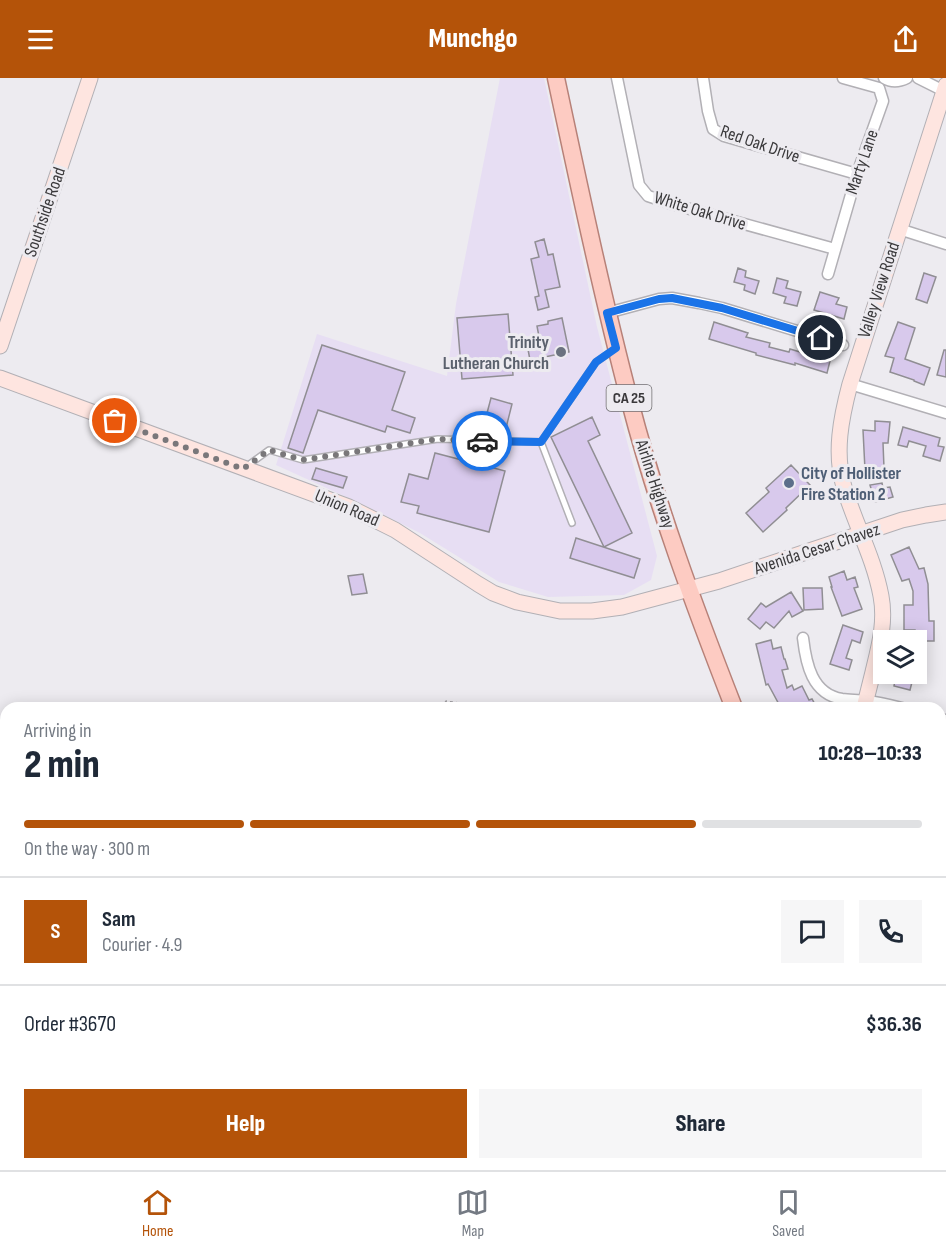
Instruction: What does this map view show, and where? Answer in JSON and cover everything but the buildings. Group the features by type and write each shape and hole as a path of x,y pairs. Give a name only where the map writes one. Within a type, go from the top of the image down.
{"main road":[{"name":"Airline Highway","path":"556,78 607,313 644,451 688,589 732,702"}],"street":[{"name":"Southside Road","path":"0,346 90,78"},
{"name":"White Oak Drive","path":"617,78 639,185 648,196 694,211 835,249"},
{"name":"Red Oak Drive","path":"704,78 713,129 724,136 857,174"},
{"name":"Marty Lane","path":"828,274 857,174 884,101 879,88 843,78"},
{"path":"884,78 893,82 907,78"},
{"path":"918,78 945,89"},
{"name":"Valley View Road","path":"865,702 879,644 881,597 877,577 844,487 840,467 840,428 850,384 945,89"},
{"path":"899,229 946,244"},
{"path":"607,313 659,299 672,298 722,308 843,345"},
{"name":"Union Road","path":"0,378 327,499 376,520 478,584 518,602 560,611 592,611 622,607 688,589"},
{"path":"850,384 946,413"},
{"name":"Avenida Cesar Chavez","path":"688,589 902,520 946,512"},
{"path":"803,638 807,666 819,686 835,697 856,702"}],"lane":[{"path":"541,442 596,362 616,348"},
{"path":"243,469 269,450 303,460 438,439 541,442"},
{"path":"541,442 572,523"}],"shaded area":[{"path":"500,78 544,78 597,327 657,556 651,580 624,595 548,597 499,582 420,533 276,465 317,334 447,376 456,304"}],"way so far":[{"path":"115,421 243,469 269,450 303,460 438,439 482,441"}],"place":[{"name":"Trinity Lutheran Church","path":"561,352"},
{"name":"City of Hollister Fire Station 2","path":"789,483"}],"route":[{"path":"482,441 541,442 596,362 616,348 607,313 659,299 672,298 722,308 821,338"}]}
